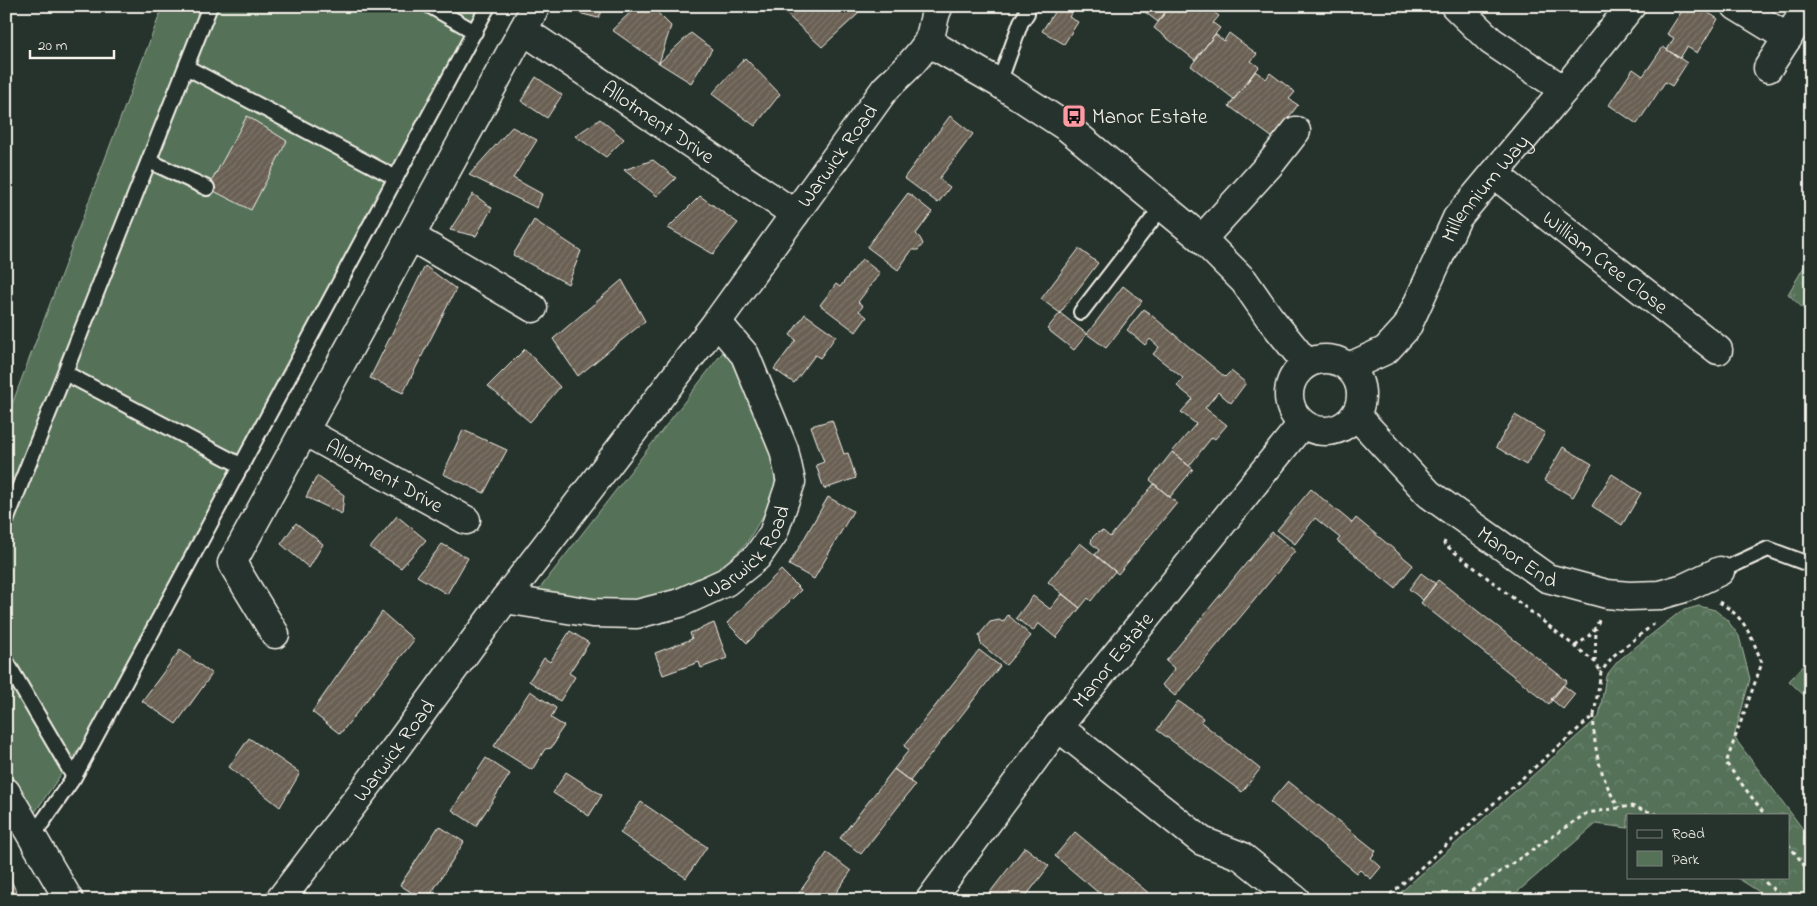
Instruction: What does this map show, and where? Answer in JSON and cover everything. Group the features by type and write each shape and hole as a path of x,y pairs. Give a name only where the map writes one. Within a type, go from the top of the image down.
{"street":[{"name":"Allotment Drive","path":"275,634 232,563 536,6"},
{"path":"939,6 935,12 928,42 999,83 1068,128 1202,239 1244,281 1269,317 1306,364"},
{"path":"1455,6 1491,41 1564,90"},
{"name":"Millennium Way","path":"1349,367 1386,350 1407,327 1457,218 1564,90 1631,6"},
{"path":"1736,6 1788,38"},
{"path":"1768,68 1808,6"},
{"name":"Allotment Drive","path":"523,30 796,214"},
{"name":"Warwick Road","path":"280,900 392,753 505,599 717,322 885,89 910,65 928,42"},
{"path":"1202,239 1279,169 1296,131"},
{"name":"William Cree Close","path":"1494,174 1718,350"},
{"path":"410,236 533,308"},
{"name":"Warwick Road","path":"505,599 592,613 637,614 680,603 726,582 757,557 773,534 791,482 784,450 745,356 717,322"},
{"path":"1328,358 1341,361 1357,376 1362,394 1360,407 1347,425 1332,431 1319,431 1302,424 1294,415 1288,396 1290,383 1296,372 1306,364 1316,359 1328,358"},
{"name":"Manor End","path":"1356,415 1429,494 1547,578 1607,594 1629,596 1660,595 1684,588 1720,571"},
{"name":"Manor Estate","path":"930,900 1058,727 1302,424"},
{"name":"Allotment Drive","path":"304,430 466,520"},
{"path":"1058,727 1202,841 1241,856 1296,900"},
{"path":"6,792 69,900"}],"lane":[{"path":"6,521 210,6"},
{"path":"430,6 475,32"},
{"path":"32,837 74,777 488,6"},
{"path":"999,83 1021,22 1027,12 1026,6"},
{"path":"186,67 396,178"},
{"path":"149,161 207,188"},
{"path":"1081,312 1162,207"},
{"path":"65,372 242,466"},
{"path":"1720,571 1768,549 1811,565"},
{"path":"6,661 74,777"}],"path":[{"path":"1452,510 1444,544 1595,662 1601,672"},
{"path":"1595,662 1596,628 1607,594"},
{"path":"1714,599 1732,609 1750,631 1762,663 1726,763 1764,814"},
{"path":"1619,808 1610,795 1600,768 1594,715 1601,672 1613,656 1659,620"},
{"path":"1575,646 1588,638 1596,628"},
{"path":"1385,900 1594,715"},
{"path":"1458,900 1587,813 1631,806 1655,814"},
{"path":"1790,847 1811,874"},
{"path":"1760,878 1786,900"}],"green space":[{"path":"163,6 488,6 123,685 26,825 6,776 6,420"},
{"path":"1811,255 1811,316 1788,294"},
{"path":"726,348 763,420 773,461 775,484 773,499 746,544 719,570 672,590 625,604 537,592"},
{"path":"1699,606 1715,610 1727,620 1739,636 1750,679 1734,737 1811,840 1811,900 1767,900 1758,891 1738,878 1790,878 1790,814 1627,814 1627,828 1596,824 1508,900 1392,900 1599,717 1606,676 1618,661 1681,611"},
{"path":"1811,658 1811,702 1789,681"}],"building":[{"path":"575,6 606,6 598,18 571,11"},
{"path":"637,6 651,6 671,26 659,63 612,30"},
{"path":"789,6 851,6 858,14 822,47 784,12"},
{"path":"1047,6 1075,6 1069,17 1078,22 1064,44 1042,31 1055,11"},
{"path":"1137,6 1170,6 1158,22"},
{"path":"1170,6 1206,6 1219,16 1213,23 1220,28 1195,60 1154,28"},
{"path":"1685,6 1698,6 1718,19 1697,53 1687,47 1680,58 1667,50 1674,38 1667,34"},
{"path":"691,33 712,49 691,83 659,63"},
{"path":"1229,33 1257,54 1251,61 1259,67 1234,99 1191,66 1215,34 1224,41"},
{"path":"1663,47 1687,63 1672,86 1665,82 1637,124 1609,105 1633,69 1643,76"},
{"path":"745,58 780,94 755,126 712,94"},
{"path":"1255,71 1266,79 1270,73 1295,92 1289,99 1298,105 1273,138 1229,106"},
{"path":"536,77 562,95 547,118 521,101"},
{"path":"247,116 287,141 251,210 208,188"},
{"path":"950,116 973,134 939,179 950,187 938,203 904,178"},
{"path":"600,119 624,139 606,157 575,136"},
{"path":"512,127 537,140 513,178 542,194 537,208 469,175"},
{"path":"653,160 676,178 657,196 624,170"},
{"path":"908,193 932,212 916,234 923,244 918,250 912,250 898,270 867,247"},
{"path":"473,194 492,208 476,236 450,230"},
{"path":"700,196 738,223 713,254 668,228"},
{"path":"534,220 581,251 568,284 513,255"},
{"path":"1079,249 1098,263 1060,313 1041,299"},
{"path":"862,259 880,273 858,302 863,306 859,311 867,317 856,332 820,305 836,284 840,287"},
{"path":"425,266 456,289 403,393 370,378"},
{"path":"622,280 645,321 578,376 553,339"},
{"path":"1123,286 1142,301 1106,348 1087,334"},
{"path":"1144,309 1225,377 1231,371 1246,383 1231,403 1218,392 1205,408 1227,425 1215,439 1212,437 1189,466 1172,452 1196,424 1181,412 1193,399 1177,386 1183,378 1153,354 1159,347 1150,339 1145,345 1127,330"},
{"path":"1060,313 1087,334 1074,350 1047,329"},
{"path":"805,314 836,336 820,358 815,355 794,383 774,369 796,340 790,335"},
{"path":"525,349 560,387 530,422 488,386"},
{"path":"1515,415 1545,433 1526,465 1496,447"},
{"path":"832,420 844,454 848,453 856,478 824,489 816,465 824,462 811,426"},
{"path":"463,430 507,450 484,493 443,474"},
{"path":"1563,447 1592,464 1573,497 1544,480"},
{"path":"1172,452 1193,469 1170,497 1150,480"},
{"path":"1612,474 1641,493 1622,525 1592,506"},
{"path":"317,476 344,495 342,514 306,497"},
{"path":"1154,484 1177,503 1118,574 1095,555 1099,550 1091,543 1092,538 1097,533 1103,531 1110,537"},
{"path":"1311,489 1352,523 1356,518 1413,565 1395,588 1337,541 1340,538 1315,518 1295,544 1277,530"},
{"path":"828,497 853,511 814,579 789,565"},
{"path":"397,516 426,540 401,568 370,548"},
{"path":"296,523 323,544 309,568 281,544"},
{"path":"1272,532 1295,551 1175,696 1162,685 1175,669 1166,661"},
{"path":"1080,543 1115,571 1091,601 1088,598 1080,608 1048,582"},
{"path":"442,544 468,558 447,594 417,576"},
{"path":"781,570 801,590 747,643 727,623"},
{"path":"1421,573 1436,584 1423,600 1409,589"},
{"path":"1438,580 1567,681 1549,704 1421,603"},
{"path":"1062,594 1080,608 1056,638 1038,623 1033,631 1016,618 1033,596 1050,609"},
{"path":"382,612 414,640 340,734 312,712"},
{"path":"1008,615 1031,636 1006,665 981,644 979,635 990,622 999,620 1003,622"},
{"path":"714,623 727,658 701,668 699,662 663,675 655,653 692,639 690,633"},
{"path":"570,631 589,643 569,673 575,677 560,701 529,681 544,658 550,662"},
{"path":"180,650 212,674 176,724 142,701"},
{"path":"979,650 1000,666 910,781 894,769 909,750 904,746"},
{"path":"1563,685 1575,694 1563,709 1551,699"},
{"path":"530,691 556,708 551,718 564,726 551,748 545,749 532,770 494,746"},
{"path":"1178,701 1203,718 1201,722 1260,769 1242,792 1157,730"},
{"path":"249,738 300,773 280,807 229,767"},
{"path":"486,758 510,774 476,826 452,810"},
{"path":"894,769 915,785 861,854 840,838"},
{"path":"566,772 602,795 589,816 553,793"},
{"path":"1288,781 1376,851 1371,858 1381,867 1371,879 1360,870 1357,873 1270,802"},
{"path":"641,802 707,847 686,878 620,833"},
{"path":"439,826 464,842 427,900 423,900 400,885"},
{"path":"1075,832 1157,900 1107,900 1055,856"},
{"path":"1025,847 1049,866 1023,900 984,900"},
{"path":"827,853 851,871 831,900 794,900"},
{"path":"6,869 20,900 6,900"}],"place":[{"name":"Manor Estate","path":"1074,116"}]}
